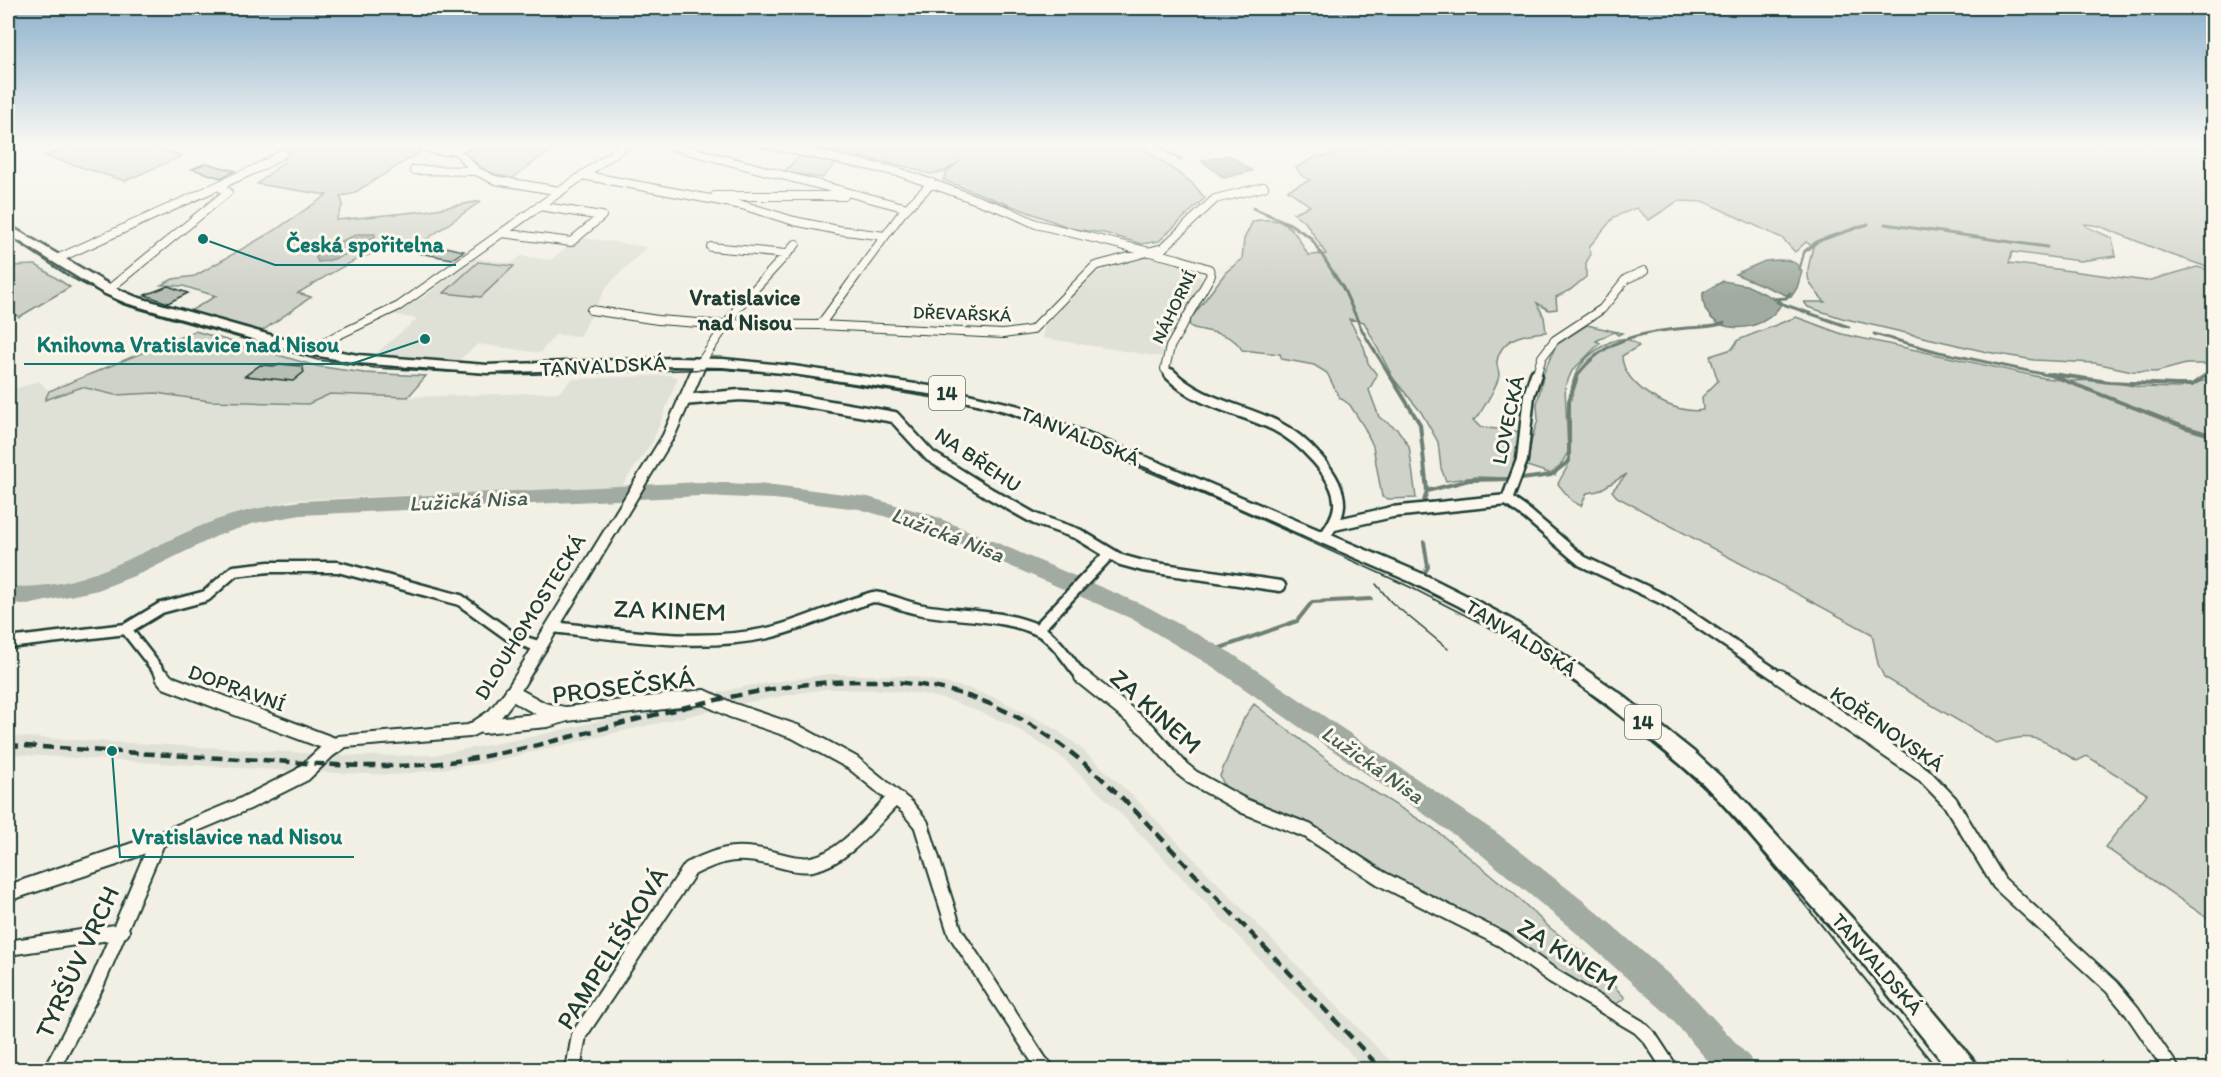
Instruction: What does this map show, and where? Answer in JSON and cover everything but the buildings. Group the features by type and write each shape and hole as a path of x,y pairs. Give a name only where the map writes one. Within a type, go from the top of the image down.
{"main road":[{"name":"TANVALDSKÁ","path":"8,229 108,290 153,308 308,350 358,359 487,369 701,362 804,371 950,393 997,404 1328,531 1508,626 1614,699 1687,758 1727,795 1777,849 1881,968 1965,1070"}],"street":[{"path":"57,259 200,194"},
{"path":"108,290 225,194"},
{"path":"308,350 399,306 555,194"},
{"path":"688,194 742,205 794,221 885,236"},
{"path":"855,194 907,208"},
{"path":"820,325 885,236 921,194"},
{"name":"NÁHORNÍ","path":"963,194 1036,224 1201,265 1209,269 1211,275 1170,347 1165,369 1176,382 1191,393 1269,423 1294,436 1336,482 1340,495 1339,506 1328,531"},
{"name":"DŘEVAŘSKÁ","path":"591,310 658,320 726,324 820,325 1021,333 1032,330 1095,266 1163,248 1215,199 1234,194"},
{"path":"703,197 722,195 862,196"},
{"path":"502,233 571,242 602,216 539,206"},
{"path":"701,362 726,324 796,244"},
{"path":"711,247 786,254"},
{"name":"LOVECKÁ","path":"1507,500 1522,460 1529,394 1542,357 1555,340 1602,309 1626,279 1644,271"},
{"name":"DLOUHOMOSTECKÁ","path":"334,745 354,739 454,733 483,726 493,719 541,647 669,435 701,362"},
{"name":"NA BŘEHU","path":"683,400 740,395 784,398 894,417 930,456 1035,519 1078,534 1109,554 1143,566 1280,586"},
{"path":"1328,531 1392,512 1507,500"},
{"name":"KOŘENOVSKÁ","path":"1507,500 1527,512 1580,560 1644,588 1665,600 1924,775 1950,802 1999,883 2112,987 2132,1011 2172,1070"},
{"path":"1038,629 1109,554"},
{"path":"8,643 126,628 161,608 206,596 234,571 269,567 338,567 459,600 513,638 541,647"},
{"name":"ZA KINEM","path":"553,627 647,637 713,638 768,633 873,597 885,598 917,609 984,616 1038,629 1057,646 1083,678 1148,730 1182,769 1192,777 1244,806 1308,831 1382,879 1503,939 1553,976 1639,1027 1650,1038 1671,1070"},
{"name":"DOPRAVNÍ","path":"126,628 167,682 334,745"},
{"path":"512,693 543,710 567,714"},
{"name":"PROSEČSKÁ","path":"483,726 547,720 567,714 704,697 731,710 796,732 853,763 907,807 921,824 955,932 1040,1062 1048,1070"},
{"path":"8,893 102,862 236,808 291,782 334,745"},
{"name":"PAMPELIŠKOVÁ","path":"573,1070 579,1035 690,869 717,854 742,852 798,865 814,864 848,842 895,798"},
{"name":"TYRŠŮV VRCH","path":"51,1070 72,1036 122,931 158,840"},
{"path":"8,948 122,931"}],"shaded area":[{"path":"322,194 350,194 340,196 343,204 336,220 425,211 481,201 410,251 395,250 366,256 324,277 298,293 311,297 262,331 190,311 216,296 183,286 161,285 173,279 195,276 275,230 327,195"},
{"path":"981,194 1202,194 1205,198 1159,241 1142,244 1104,233 1073,229"},
{"path":"1294,194 2213,194 2213,269 2099,226 2085,224 2112,238 2116,256 2080,261 2012,252 2009,263 2147,281 2197,267 2213,271 2213,364 2186,364 2156,372 2132,371 2095,363 2034,360 1987,352 1842,318 1808,307 1804,302 1825,302 1813,288 1808,277 1813,247 1806,242 1795,252 1782,238 1705,202 1678,201 1649,220 1636,208 1614,217 1589,247 1591,254 1586,263 1586,277 1570,290 1556,297 1557,309 1549,310 1537,303 1544,317 1546,332 1516,338 1504,346 1497,363 1499,375 1496,386 1478,417 1473,420 1480,427 1521,432 1515,465 1508,478 1475,477 1446,481 1441,468 1438,442 1421,412 1393,378 1364,322 1349,319 1364,347 1368,363 1377,375 1369,390 1379,417 1398,430 1409,446 1416,498 1388,499 1382,497 1373,446 1364,427 1350,405 1339,397 1327,373 1314,365 1282,359 1280,354 1242,350 1228,337 1190,326 1189,321 1226,272 1242,259 1244,239 1253,221 1281,222 1298,237 1308,255 1326,254 1306,223 1293,213 1310,206"},
{"path":"358,234 375,234 375,237 341,257 318,262 316,258 318,251"},
{"path":"579,237 647,247 607,286 580,336 555,335 540,353 478,344 457,362 375,354 417,319 390,314 424,297 473,258 512,263 521,256 551,260"},
{"path":"1156,257 1184,267 1201,278 1200,289 1183,314 1161,357 1042,338 1045,325 1093,274 1130,261"},
{"path":"1765,261 1791,261 1802,271 1797,288 1791,297 1735,274"},
{"path":"478,262 514,266 481,297 444,293"},
{"path":"36,265 70,287 19,317 8,309 8,266"},
{"path":"1723,281 1746,285 1782,302 1774,313 1763,321 1736,328 1723,325 1712,319 1705,308 1703,293"},
{"path":"1796,317 1842,334 2044,378 2069,381 2098,380 2140,387 2179,388 2213,378 2213,922 2105,847 2147,794 2087,756 2077,761 2047,743 2031,738 2010,739 1996,743 1884,677 1878,664 1872,634 1617,497 1612,491 1627,474 1598,491 1587,493 1581,506 1572,501 1558,484 1570,458 1572,384 1584,361 1595,351 1618,339 1632,341 1639,346 1622,356 1624,367 1640,388 1652,397 1679,408 1691,411 1703,410 1702,397 1718,381 1710,356 1732,349 1738,340"},
{"path":"1587,325 1622,333 1618,335 1614,332 1596,341 1600,343 1572,371 1565,387 1568,452 1555,475 1527,466 1538,420 1537,404 1544,372 1556,345"},
{"path":"195,331 316,366 364,373 426,376 408,397 330,394 308,404 210,401 156,393 115,395 82,387 45,400 49,391"},
{"path":"671,375 678,378 653,441 622,486 292,500 225,519 88,578 24,589 8,584 8,391 39,381 49,391 46,399 82,387 115,395 156,393 210,401 308,404 330,394 408,397 559,392 572,379"},
{"path":"829,674 910,676 964,687 994,697 1051,726 1075,743 1132,795 1398,1069 1365,1069 1114,807 1059,755 1011,725 955,702 922,694 883,690 827,689 800,693 749,702 486,763 397,775 8,754 8,736 358,756 434,755 531,737 747,686"},
{"path":"1254,704 1347,775 1433,828 1512,892 1550,928 1587,956 1625,998 1613,1006 1403,884 1353,851 1260,803 1226,789 1220,776 1244,718"}],"waterway":[{"path":"1253,208 1290,224 1311,238 1343,288 1363,332 1390,376"},
{"path":"1799,269 1804,252 1818,241 1868,224"},
{"path":"1885,224 2047,247"},
{"path":"1773,299 1786,298 1790,293"},
{"path":"1777,302 1849,327"},
{"path":"1578,375 1599,353 1626,339 1655,332 1711,327 1724,323"},
{"path":"1874,334 1939,352 2052,376"},
{"path":"1389,374 1420,424 1427,491"},
{"path":"2048,374 2184,427 2211,435"},
{"path":"2051,374 2063,376"},
{"path":"2052,374 2109,382 2176,385 2192,385 2206,375"},
{"path":"1522,479 1551,475 1569,461 1569,401 1578,375"},
{"path":"1427,491 1469,480 1513,479"},
{"name":"Lužická Nisa","path":"8,594 27,597 90,584 136,566 211,530 252,516 301,508 702,489 774,492 860,502 926,521 1140,613 1222,660 1487,842 1585,921 1678,1003 1738,1070"},
{"path":"1424,501 1427,491"},
{"path":"1424,542 1428,567 1425,572"},
{"path":"1209,652 1297,621 1312,602 1371,599"}],"tram line":[{"path":"8,236 70,277 124,305 318,360 375,368 507,375 720,369 790,375 978,405 1025,420 1240,510 1410,587 1504,635 1570,679"},
{"path":"1376,584 1391,602 1448,649"},
{"path":"1568,677 1702,784 1740,824 1938,1070"}],"railway":[{"path":"8,745 368,766 431,764 498,754 712,701 784,687 855,681 924,685 990,704 1024,721 1085,764 1140,816 1382,1070"}],"place":[{"name":"Česká spořitelna","path":"203,239"},
{"name":"Knihovna Vratislavice nad Nisou","path":"425,339"},
{"name":"Vratislavice nad Nisou","path":"112,751"}],"district":[{"name":"Vratislavice nad Nisou","path":"745,310"}]}
